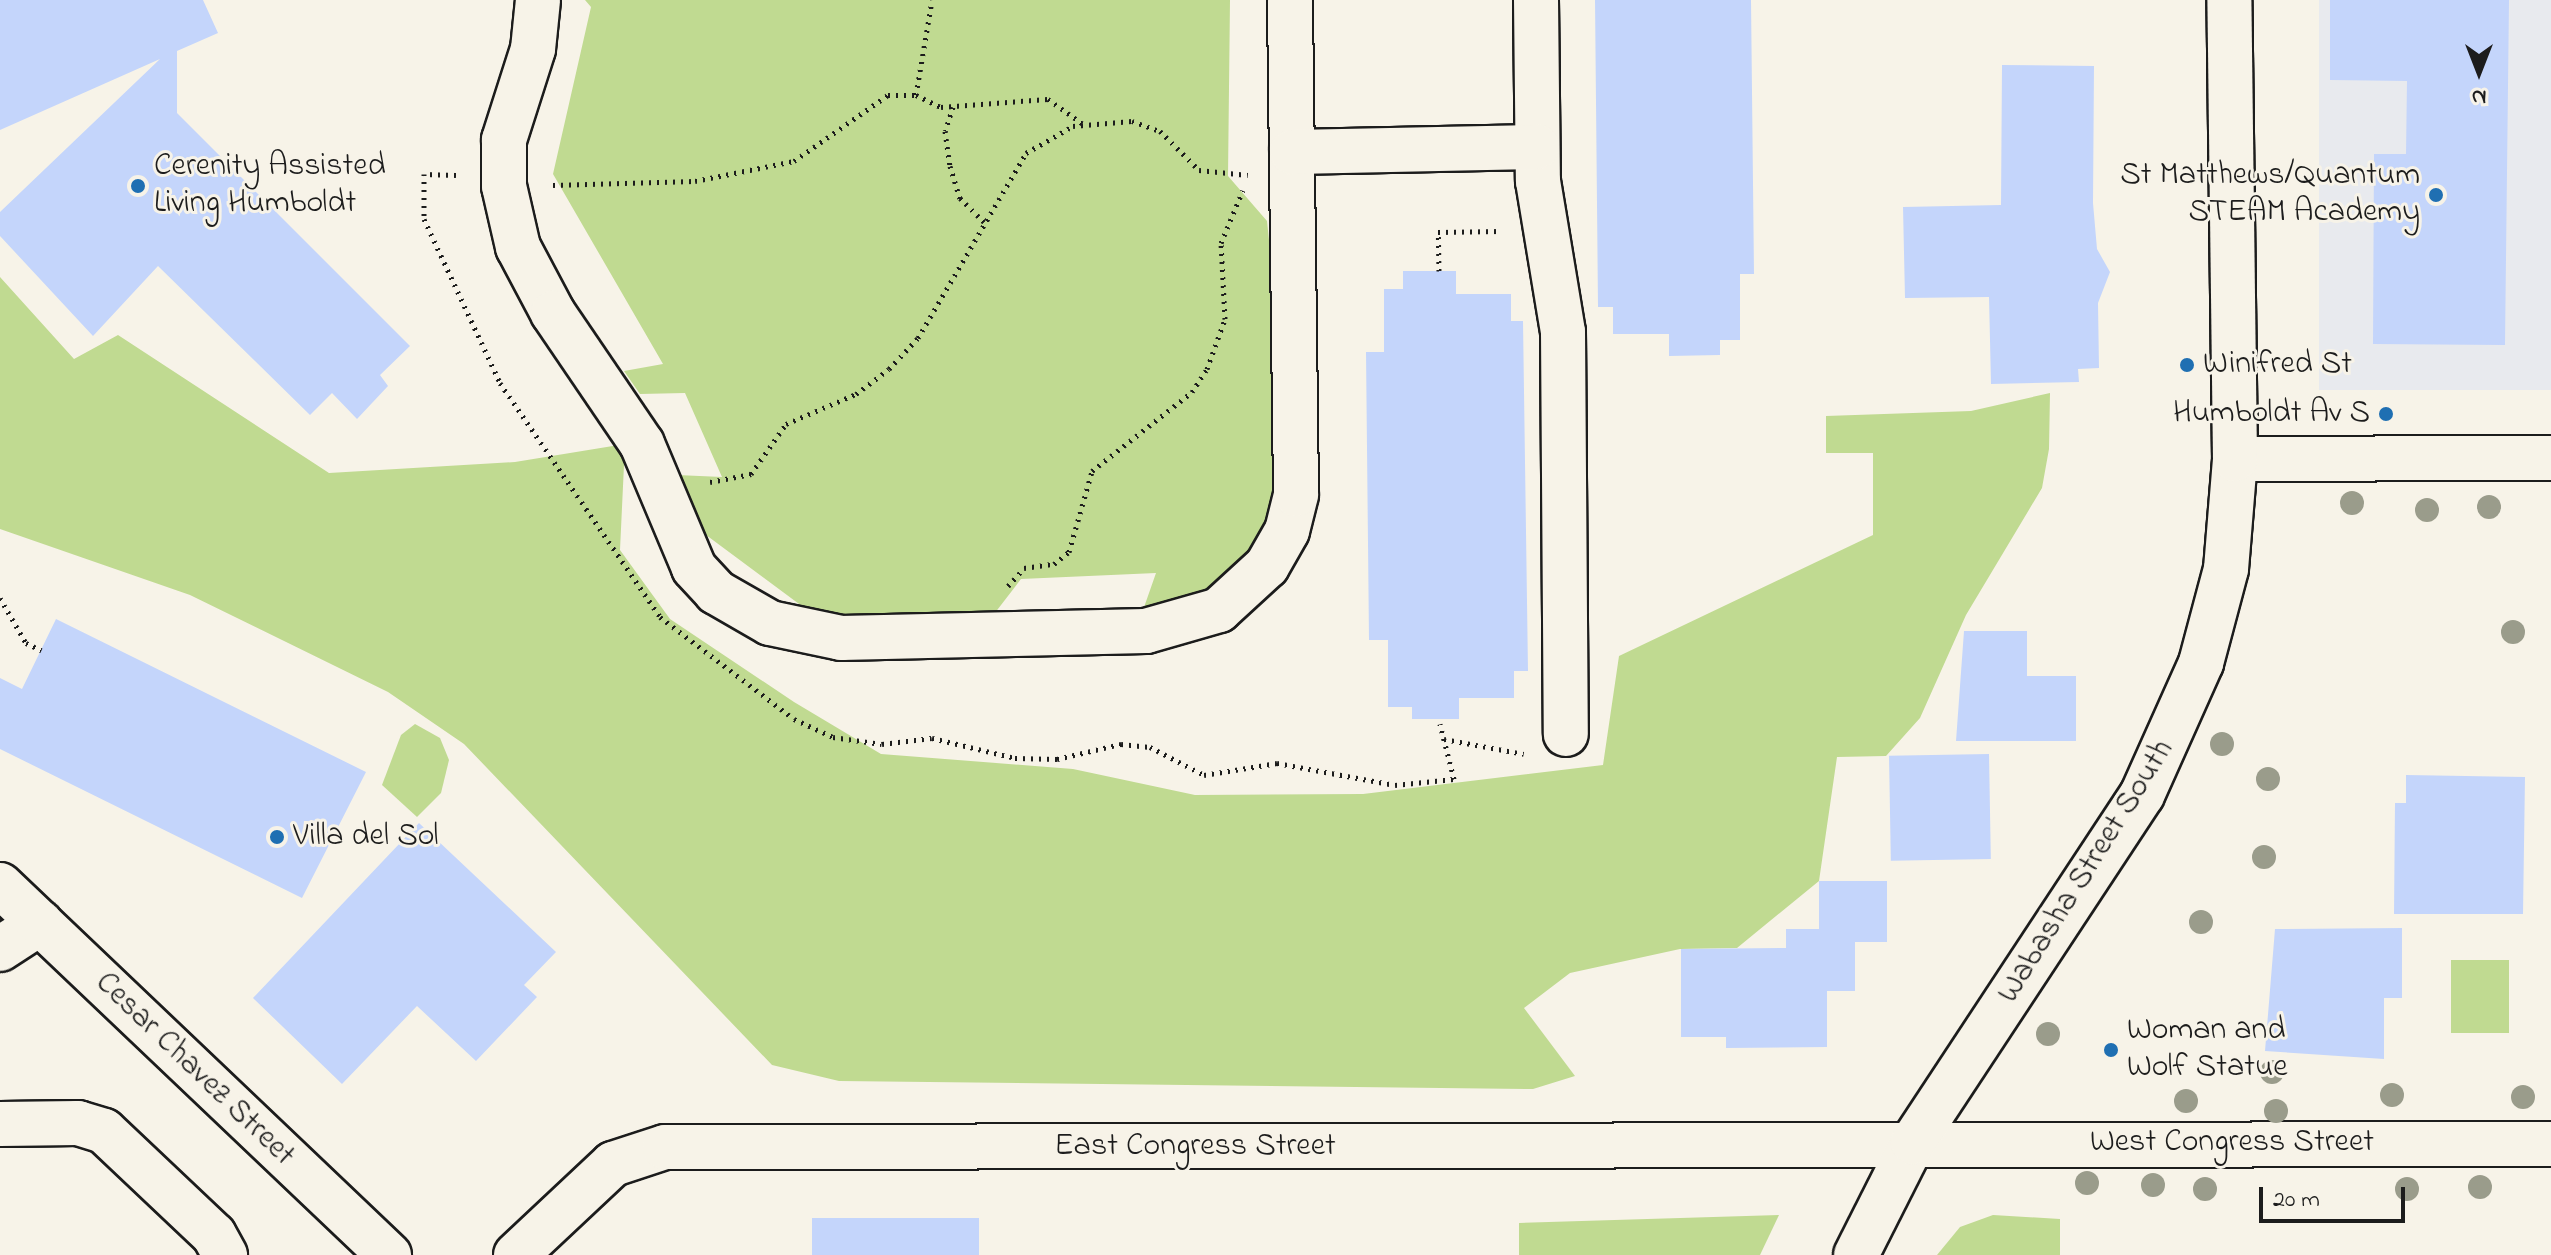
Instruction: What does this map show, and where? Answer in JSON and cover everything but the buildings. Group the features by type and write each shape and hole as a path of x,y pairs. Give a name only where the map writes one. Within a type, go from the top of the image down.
{"street":[{"path":"538,0 533,49 504,140 504,186 518,247 553,313 642,444 678,542 716,592 807,635 1146,631 1219,610 1267,566 1287,531 1296,494 1284,167 1290,0"},
{"path":"1536,0 1537,147 1563,332 1566,734"},
{"name":"Wabasha Street South","path":"1856,1255 1913,1142 2142,795 2179,725 2226,569 2235,459 2229,0"},
{"path":"1284,167 1537,147"},
{"path":"2235,459 2551,458"},
{"name":"Cesar Chavez Street","path":"0,885 389,1255"},
{"path":"0,949 40,923"},
{"path":"0,1124 94,1126 214,1235 225,1255"},
{"name":"West Congress Street","path":"1913,1142 2551,1144"},
{"name":"East Congress Street","path":"516,1255 613,1164 665,1147 1913,1142"}],"path":[{"path":"916,95 932,0"},
{"path":"504,186 650,184 754,171 832,140 888,95 916,95 953,107 1048,99 1083,124"},
{"path":"953,107 945,131 950,166 960,198 984,222"},
{"path":"660,495 686,483 734,482 751,474 786,424 856,394 889,369 918,338 1026,153 1083,124 1132,121 1160,131 1199,170 1284,167"},
{"path":"1000,595 1024,568 1054,564 1069,552 1092,471 1192,392 1223,343 1221,243 1230,209 1284,167"},
{"path":"0,598 26,643 41,650"},
{"path":"1440,724 1454,779"}],"shaded area":[{"name":"St Matthews/Quantum STEAM Academy","path":"2319,0 2551,0 2551,390 2319,390"}],"green space":[{"path":"585,0 1230,0 1228,176 1267,221 1296,494 1219,610 1142,613 1156,573 1021,579 991,618 822,621 698,529 677,475 722,477 685,393 640,394 624,371 663,364 553,174 591,7"},
{"path":"0,277 74,359 118,335 329,473 515,462 625,444 620,550 670,619 794,702 881,754 1073,769 1195,795 1363,794 1603,765 1619,656 1873,535 1873,453 1826,453 1826,416 1971,411 2050,393 2049,449 2042,488 1966,615 1920,718 1886,756 1837,757 1819,881 1737,948 1680,949 1570,973 1524,1008 1575,1076 1533,1089 839,1081 772,1065 464,744 388,692 190,595 0,529"},
{"path":"415,724 440,738 449,760 441,793 417,817 382,785 401,735"},
{"path":"2451,960 2509,960 2509,1033 2451,1033"},
{"path":"1779,1215 1760,1255 1519,1255 1519,1223"},
{"path":"1993,1215 2060,1219 2060,1255 1937,1255 1960,1227"}],"place":[{"name":"Cerenity Assisted Living Humboldt","path":"138,186"},
{"name":"St Matthews/Quantum STEAM Academy","path":"2436,195"},
{"name":"Winifred St","path":"2187,365"},
{"name":"Humboldt Av S","path":"2386,414"},
{"name":"Villa del Sol","path":"277,837"},
{"name":"Woman and Wolf Statue","path":"2111,1050"}]}
